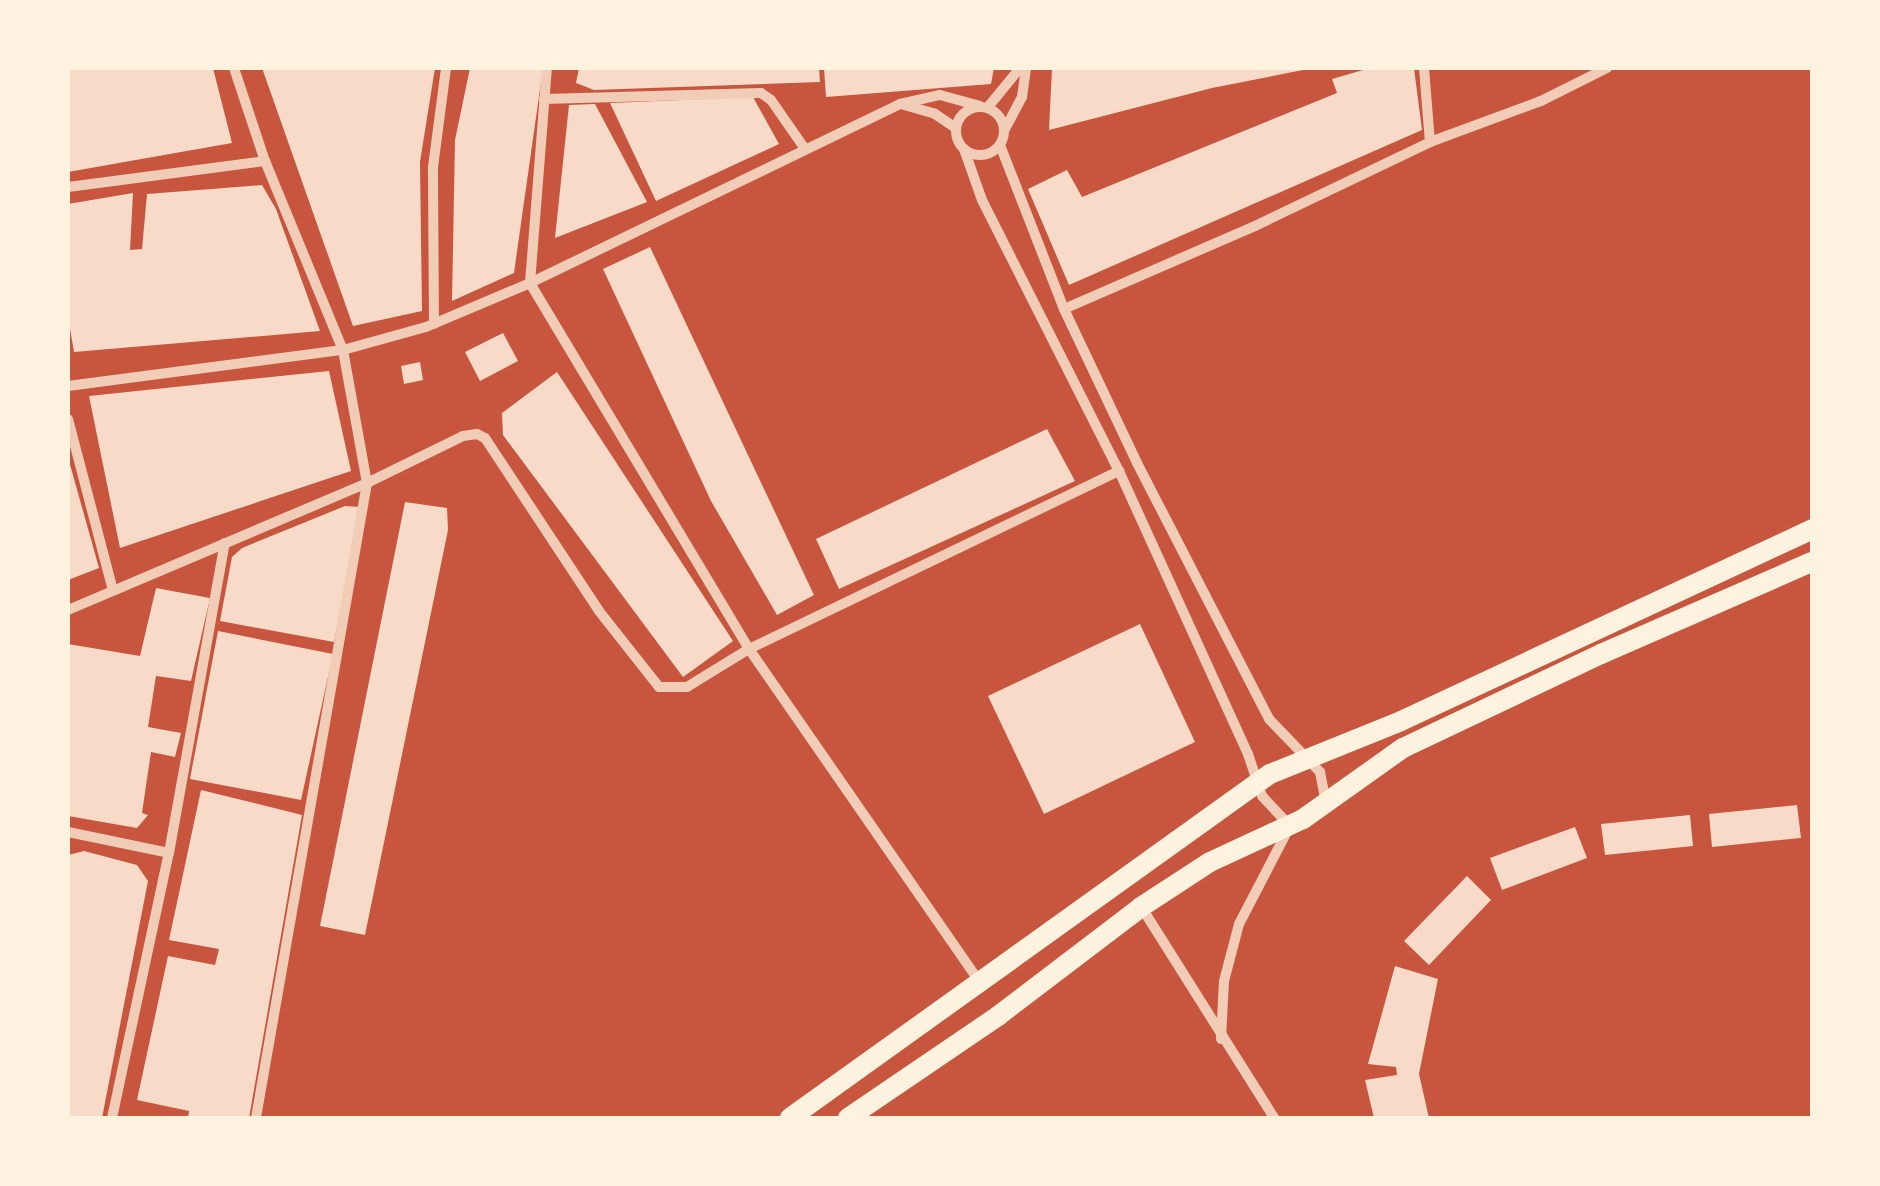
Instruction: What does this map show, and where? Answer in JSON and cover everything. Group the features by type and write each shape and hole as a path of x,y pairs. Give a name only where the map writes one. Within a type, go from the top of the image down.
{"main road":[{"path":"790,1118 1257,784 1308,756 1402,720 1812,529"},
{"path":"848,1118 987,1024 1141,906 1210,862 1290,826 1403,748 1812,562"}],"street":[{"path":"234,68 264,161 343,350 367,483 256,1118"},
{"path":"434,324 433,168 446,68"},
{"path":"547,68 530,283 749,649 981,984"},
{"path":"956,128 962,115 984,107 1023,68"},
{"path":"964,149 987,155 1000,145 1022,98 1023,68"},
{"path":"1424,68 1430,142"},
{"path":"1064,309 1256,226 1430,142 1541,101 1607,68"},
{"path":"544,99 760,93 771,100 806,148"},
{"path":"68,386 343,350 434,324 530,283 900,104 940,95 984,107 1002,120 1005,130"},
{"path":"900,104 935,114 956,128 982,200 1120,472 1248,754 1266,805 1290,826 1239,924 1224,981 1221,1039"},
{"path":"1000,145 1064,309 1137,463 1270,719 1320,772 1326,803"},
{"path":"68,187 264,161"},
{"path":"68,419 113,590"},
{"path":"68,610 367,483 463,436 481,436 599,611 659,686 683,688 749,649 1120,472"},
{"path":"112,1118 169,852 226,543"},
{"path":"68,832 169,852"},
{"path":"1141,906 1274,1118"}],"building":[{"path":"68,68 213,68 232,143 68,172"},
{"path":"262,68 435,68 420,162 422,311 353,326"},
{"path":"470,68 543,68 514,273 452,301 455,140"},
{"path":"579,68 819,68 820,82 594,90 576,83"},
{"path":"824,68 994,68 991,84 826,97"},
{"path":"1052,68 1308,69 1212,88 1049,130"},
{"path":"1370,68 1414,68 1422,130 1069,285 1028,189 1067,170 1082,197 1337,93 1332,79"},
{"path":"753,97 779,144 656,201 610,103"},
{"path":"595,104 647,202 555,238 569,105"},
{"path":"262,185 276,209 320,331 74,352 68,317 68,204 133,193 130,250 142,249 147,194"},
{"path":"650,247 814,595 777,615 711,501 603,269"},
{"path":"503,333 518,361 480,381 465,352"},
{"path":"420,362 423,380 404,384 401,366"},
{"path":"329,371 351,471 120,548 89,396"},
{"path":"557,372 733,641 683,677 503,435 502,413"},
{"path":"1047,429 1075,481 839,589 816,539"},
{"path":"68,462 99,568 68,580"},
{"path":"405,502 447,508 448,530 365,935 320,926"},
{"path":"345,506 361,507 334,642 220,621 232,557 242,548"},
{"path":"156,588 210,598 191,681 156,676 148,727 181,733 175,757 151,752 142,813 148,815 137,828 68,816 68,644 140,656"},
{"path":"1140,624 1195,742 1044,814 988,696"},
{"path":"218,631 333,654 301,800 190,779"},
{"path":"201,790 302,815 249,1118 188,1118 189,1111 137,1100 168,956 215,965 219,949 169,940"},
{"path":"1797,805 1801,838 1712,847 1709,814"},
{"path":"1690,815 1693,846 1605,855 1601,824"},
{"path":"1575,827 1587,858 1502,890 1490,858"},
{"path":"84,851 137,865 148,881 102,1118 68,1118 68,855"},
{"path":"1467,876 1491,900 1429,965 1404,941"},
{"path":"1395,966 1438,979 1419,1074 1429,1118 1374,1118 1365,1080 1397,1075 1396,1067 1368,1064"}]}
